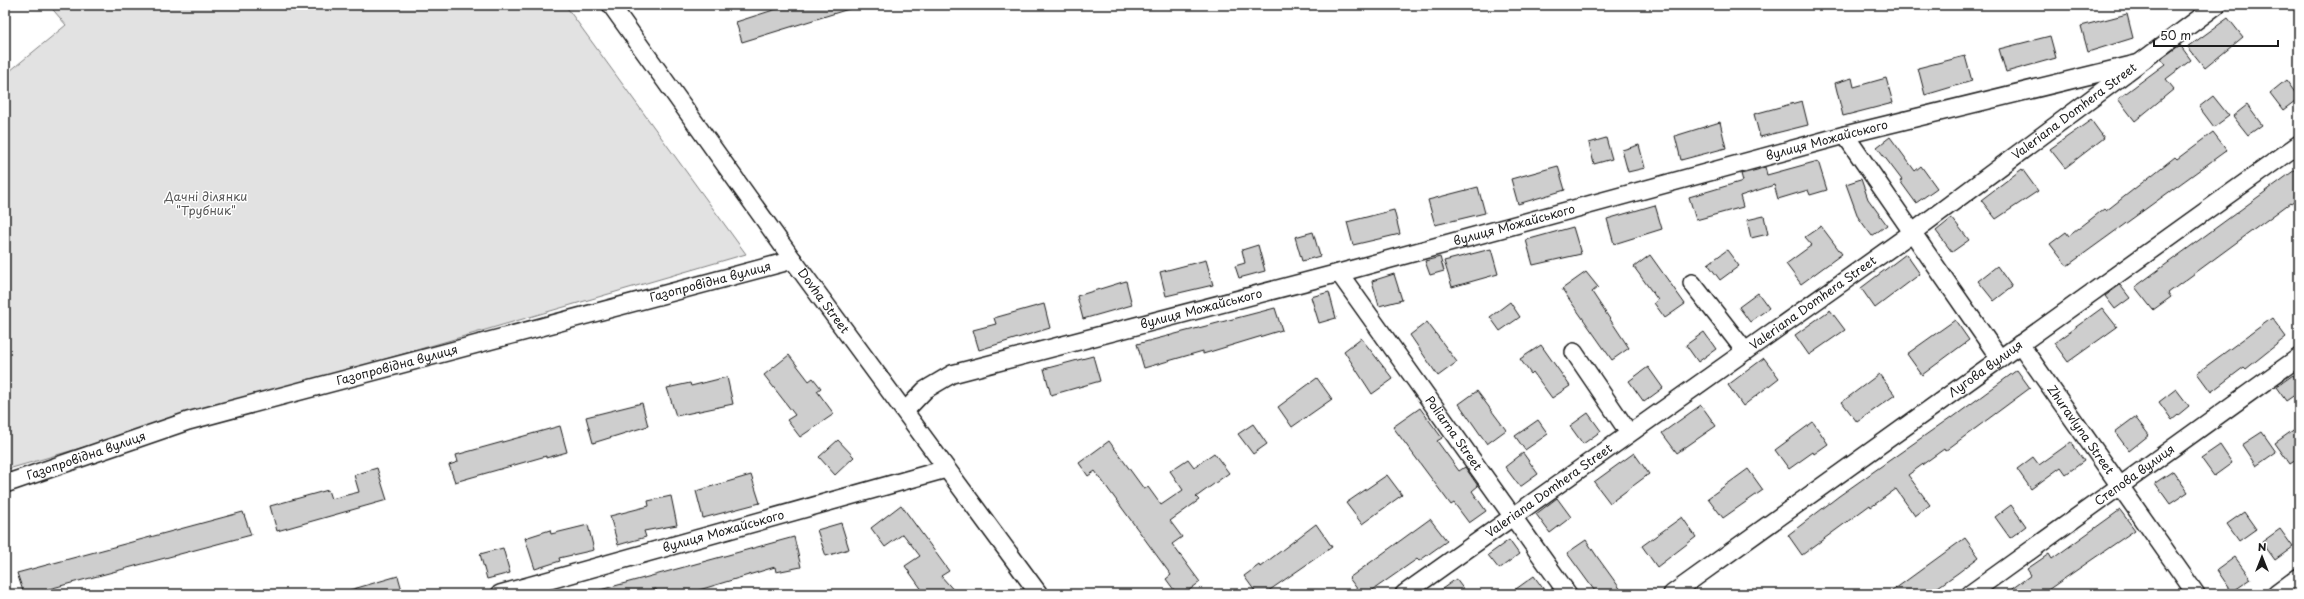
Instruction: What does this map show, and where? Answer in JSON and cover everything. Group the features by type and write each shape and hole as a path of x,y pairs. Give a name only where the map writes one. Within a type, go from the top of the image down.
{"street":[{"name":"Dovha Street","path":"611,5 792,260 1040,594"},
{"name":"Valeriana Domhera Street","path":"1404,594 1511,516 1913,232 2217,5"},
{"name":"вулиця Можайського","path":"905,411 925,390 952,374 1339,273 1845,136 2136,64"},
{"path":"1845,136 2000,359"},
{"name":"Лугова вулиця","path":"1672,594 2299,144"},
{"name":"Газопровідна вулиця","path":"5,484 188,420 792,260"},
{"name":"Poliarna Street","path":"1339,273 1568,594"},
{"path":"1692,282 1745,351"},
{"name":"Zhuravlyna Street","path":"2020,344 2196,594"},
{"path":"1574,352 1629,433"},
{"name":"Степова вулиця","path":"1970,594 2299,357"},
{"name":"вулиця Можайського","path":"500,594 946,469"},
{"path":"2276,594 2299,577"}],"green space":[{"name":"Дачні ділянки \"Трубник\"","path":"49,5 565,5 746,254 5,470 5,75 66,25"}],"building":[{"path":"789,5 852,5 852,8 742,42 736,22"},
{"path":"2127,14 2133,38 2088,52 2081,26"},
{"path":"2228,18 2243,37 2205,68 2188,47"},
{"path":"2050,36 2056,58 2006,72 1999,49"},
{"path":"2180,45 2191,60 2166,79 2174,89 2135,121 2118,99 2165,64 2161,59"},
{"path":"1965,56 1972,81 1925,95 1918,68"},
{"path":"1852,78 1854,87 1886,78 1893,103 1843,116 1835,83"},
{"path":"2286,80 2299,98 2283,110 2270,93"},
{"path":"2213,96 2229,116 2214,127 2199,107"},
{"path":"1802,101 1808,125 1760,137 1754,114"},
{"path":"2247,105 2262,125 2248,135 2233,116"},
{"path":"2091,120 2104,138 2065,168 2050,149"},
{"path":"1720,122 1726,148 1681,160 1675,136"},
{"path":"2213,132 2227,150 2067,266 2050,244 2066,232 2069,236 2104,209 2106,211 2175,157 2177,159"},
{"path":"1890,137 1915,171 1921,166 1937,188 1916,203 1900,181 1902,180 1877,147"},
{"path":"1606,138 1612,159 1594,164 1589,143"},
{"path":"1639,145 1645,168 1628,172 1622,150"},
{"path":"1818,161 1827,190 1810,195 1808,190 1778,199 1774,185 1740,196 1743,207 1696,220 1689,197 1743,181 1741,174 1765,167 1767,175"},
{"path":"1558,166 1565,190 1518,204 1511,179"},
{"path":"2299,167 2299,198 2291,204 2290,203 2168,293 2171,297 2153,310 2135,287"},
{"path":"2022,169 2038,191 1996,219 1981,200"},
{"path":"1861,179 1868,199 1887,225 1872,236 1858,217 1846,184"},
{"path":"1478,187 1485,213 1435,225 1428,200"},
{"path":"1655,205 1662,229 1614,244 1607,219"},
{"path":"1394,210 1400,234 1353,245 1347,222"},
{"path":"1764,216 1768,234 1751,238 1747,220"},
{"path":"1952,218 1969,240 1952,252 1936,231"},
{"path":"1821,226 1842,254 1801,284 1786,264 1812,245 1805,237"},
{"path":"1573,227 1581,254 1533,265 1526,240"},
{"path":"1313,232 1320,256 1302,261 1295,237"},
{"path":"1258,245 1265,271 1239,278 1235,266 1245,263 1242,250"},
{"path":"1491,249 1498,274 1452,287 1444,261"},
{"path":"1727,250 1739,266 1720,280 1708,264"},
{"path":"1906,254 1920,274 1875,308 1861,288"},
{"path":"1650,255 1685,304 1665,318 1654,303 1658,300 1634,267"},
{"path":"1440,257 1444,271 1430,275 1425,261"},
{"path":"1206,260 1213,285 1166,296 1160,272"},
{"path":"1997,266 2012,287 1994,301 1978,281"},
{"path":"1586,272 1598,287 1592,292 1629,348 1612,360 1562,289"},
{"path":"1394,274 1402,300 1379,306 1372,281"},
{"path":"1126,281 1132,305 1083,319 1077,296"},
{"path":"2120,285 2130,298 2115,309 2105,296"},
{"path":"1329,292 1336,318 1319,323 1311,297"},
{"path":"1758,293 1769,308 1750,322 1739,307"},
{"path":"1510,302 1520,317 1500,331 1490,317"},
{"path":"1044,304 1050,328 979,350 973,330 996,324 994,318"},
{"path":"1275,308 1282,330 1203,354 1203,351 1144,368 1137,344"},
{"path":"2102,308 2117,327 2068,362 2054,343"},
{"path":"1830,310 1845,330 1809,355 1795,335"},
{"path":"2272,318 2286,337 2246,369 2244,367 2211,392 2197,373"},
{"path":"1955,320 1969,340 1922,375 1907,354"},
{"path":"1427,322 1457,362 1438,376 1410,335"},
{"path":"1704,332 1716,349 1698,362 1686,345"},
{"path":"1361,338 1393,379 1372,394 1344,351"},
{"path":"1541,345 1570,386 1552,398 1533,372 1531,374 1520,359"},
{"path":"789,355 809,381 813,378 821,388 817,391 834,414 800,437 787,420 795,415 764,375"},
{"path":"1093,356 1100,381 1051,395 1044,369"},
{"path":"1764,358 1779,378 1743,406 1728,385"},
{"path":"1648,367 1663,388 1644,402 1629,381"},
{"path":"2017,370 2030,388 1945,451 1944,449 1908,475 1930,505 1915,516 1896,489 1871,507 1870,505 1802,555 1788,535 1839,496 1951,417 1952,418"},
{"path":"1879,374 1895,395 1857,422 1842,402"},
{"path":"2293,375 2299,383 2299,392 2286,401 2276,387"},
{"path":"727,377 733,404 676,416 667,388 690,383 691,386"},
{"path":"1317,378 1332,399 1292,427 1278,407"},
{"path":"2176,389 2189,406 2172,420 2159,402"},
{"path":"1477,391 1506,430 1487,444 1459,404"},
{"path":"642,403 648,426 593,443 586,417"},
{"path":"1701,405 1716,426 1677,453 1662,433"},
{"path":"1420,408 1442,438 1437,441 1459,471 1465,467 1478,486 1472,491 1486,511 1469,523 1454,503 1451,505 1393,427"},
{"path":"1588,413 1601,431 1583,444 1570,426"},
{"path":"2135,417 2149,435 2129,451 2115,432"},
{"path":"1538,420 1548,434 1525,450 1515,436"},
{"path":"1813,422 1828,444 1814,454 1813,452 1789,469 1775,450"},
{"path":"1253,424 1267,444 1253,454 1238,434"},
{"path":"560,426 567,452 546,458 546,456 455,482 449,465 458,462 456,455"},
{"path":"2299,426 2299,458 2290,464 2275,443"},
{"path":"2262,432 2276,452 2256,466 2242,445"},
{"path":"838,440 854,457 835,475 819,457"},
{"path":"1109,441 1144,489 1148,487 1161,505 1183,490 1170,471 1188,459 1194,467 1214,453 1229,473 1196,497 1199,500 1170,521 1182,537 1172,544 1200,582 1184,594 1177,594 1166,579 1171,575 1095,471 1088,476 1079,463"},
{"path":"2071,442 2084,461 2066,474 2061,467 2031,489 2017,469 2033,457 2039,465"},
{"path":"2220,445 2232,463 2214,476 2201,458"},
{"path":"1523,453 1538,474 1520,487 1505,467"},
{"path":"1634,453 1649,474 1610,503 1594,482"},
{"path":"377,468 387,500 277,531 270,506 328,490 331,499 359,492 354,475"},
{"path":"1748,469 1763,490 1723,518 1708,498"},
{"path":"2173,471 2188,492 2170,504 2155,483"},
{"path":"751,475 760,503 703,518 696,491"},
{"path":"1387,475 1402,495 1362,524 1346,503"},
{"path":"671,496 677,525 644,531 646,537 618,545 610,516 649,506 648,501"},
{"path":"1557,498 1571,517 1550,533 1536,514"},
{"path":"901,505 949,571 941,576 957,594 925,594 905,566 920,556 903,534 885,547 871,528"},
{"path":"2011,505 2026,526 2010,538 1995,517"},
{"path":"2120,510 2135,530 2042,594 2005,594 2031,575 2027,569 2049,554 2052,559"},
{"path":"243,512 251,535 49,589 49,591 41,594 24,594 17,573"},
{"path":"2244,512 2256,529 2239,541 2227,524"},
{"path":"1682,517 1696,537 1657,567 1642,546"},
{"path":"1430,519 1447,541 1419,561 1417,559 1367,594 1361,594 1349,578"},
{"path":"841,523 849,549 826,556 817,530"},
{"path":"1316,524 1332,547 1264,594 1257,594 1244,576 1259,565 1260,567"},
{"path":"588,525 594,550 559,558 560,561 535,569 525,538 550,530 551,534"},
{"path":"2280,529 2293,547 2275,560 2262,542"},
{"path":"794,537 801,567 776,572 775,567 686,594 658,594 656,589 636,594 601,594 600,590"},
{"path":"1965,538 1979,557 1958,573 1928,594 1888,594"},
{"path":"1509,540 1519,554 1499,569 1488,555"},
{"path":"1586,540 1624,594 1597,594 1567,553"},
{"path":"503,548 510,573 487,579 480,554"},
{"path":"2235,557 2251,579 2232,592 2217,570"},
{"path":"398,576 403,594 351,594 350,590"},
{"path":"1534,576 1547,594 1509,594"},
{"path":"1456,579 1467,594 1435,594"}]}
